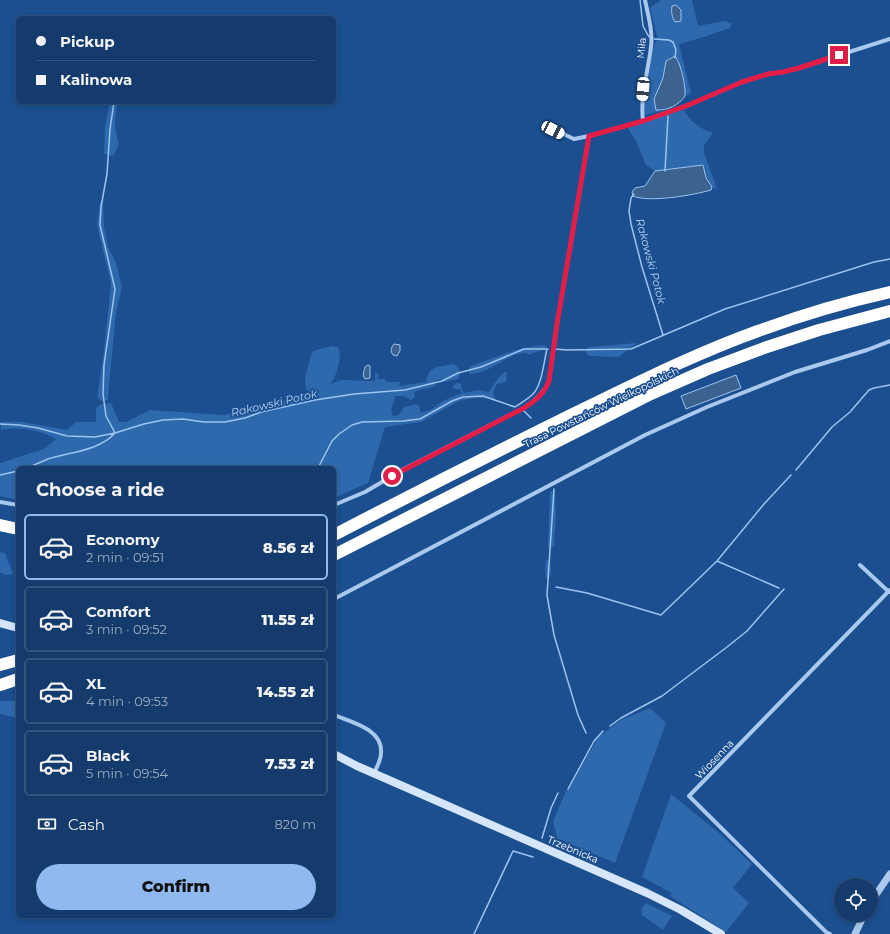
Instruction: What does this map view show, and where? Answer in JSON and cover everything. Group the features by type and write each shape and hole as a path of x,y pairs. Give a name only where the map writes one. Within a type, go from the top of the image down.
{"highway":[{"name":"Trasa Powstańców Wielkopolskich","path":"336,534 533,433 644,379 702,353 758,331 813,312 890,292"},
{"name":"Trasa Powstańców Wielkopolskich","path":"336,554 638,401 708,369 764,348 819,330 890,311"},
{"path":"0,525 16,529"},
{"path":"0,532 16,536"},
{"path":"0,665 16,661"},
{"path":"0,686 16,680"},
{"path":"0,686 16,687"}],"main road":[{"path":"0,623 16,627"},
{"name":"Trzebnicka","path":"338,758 647,893 681,910 720,934"}],"street":[{"name":"Miła","path":"643,121 641,107 651,36 645,0"},
{"path":"553,130 574,139 589,136 643,121 686,106 742,82 768,74 799,68 890,38"},
{"path":"336,504 365,492 404,469 524,408 539,397 547,387 589,136"},
{"path":"336,597 645,435 707,407 795,372 867,350 890,341"},
{"path":"0,502 16,505"},
{"name":"Wiosenna","path":"830,934 826,932 689,796 889,592 860,565"},
{"path":"336,716 354,723 376,735 380,744 381,753 374,773"},
{"path":"878,892 890,874"},
{"path":"855,934 861,922"}],"shaded area":[{"path":"661,0 692,0 698,26 724,21 732,24 730,28 679,44 691,93 685,96 678,59 675,56 669,58 661,83 656,110 661,111 645,115 644,98 647,78 655,42 658,40 650,8"},
{"path":"676,5 681,10 681,21 675,22 672,14 672,6"},
{"path":"675,56 683,75 685,96 672,107 664,110 656,110 654,99 663,78 666,61"},
{"path":"110,104 118,104 115,123 119,144 113,156 104,154 105,127"},
{"path":"684,110 689,118 696,124 713,133 704,145 704,153 717,189 712,187 706,178 703,165 655,171 646,165 636,141 627,127"},
{"path":"703,165 706,178 712,187 711,190 683,196 650,199 633,196 632,192 635,188 645,186 655,171"},
{"path":"103,200 104,227 108,247 116,263 122,287 116,313 108,400 101,401 97,397 103,359 111,284 97,225 100,202"},
{"path":"637,343 619,357 589,356 585,351 588,347"},
{"path":"394,344 400,345 400,351 397,356 393,355 391,352"},
{"path":"543,345 547,346 544,350 529,355 526,353 511,356 485,371 469,374 469,368 471,366 515,350"},
{"path":"332,346 338,347 340,356 337,371 331,384 341,380 375,381 375,373 378,373 378,379 385,379 386,382 400,382 399,386 426,382 427,376 430,372 439,367 454,364 459,369 460,375 458,379 445,382 441,379 435,381 436,385 431,388 417,391 414,393 415,397 411,400 404,396 395,396 391,411 393,416 399,415 404,407 417,404 421,413 430,410 443,401 462,393 460,389 454,389 453,386 456,383 462,384 461,388 464,393 478,390 489,392 499,378 507,371 506,382 497,384 493,392 495,399 474,398 459,401 421,422 385,427 368,483 336,497 336,466 16,466 16,500 0,496 0,463 44,449 56,439 43,433 29,430 15,428 1,430 1,422 22,422 67,430 76,422 96,422 96,408 109,403 111,403 119,422 126,422 150,410 224,415 294,398 310,392 306,389 305,377 312,352"},
{"path":"368,365 370,366 370,378 365,379 365,367"},
{"path":"736,375 741,388 686,409 681,396"},
{"path":"555,490 556,514 554,546 551,548 548,547 550,492"},
{"path":"0,552 5,553 13,574 5,575 0,572"},
{"path":"550,560 551,572 549,579 546,578 545,568 546,561"},
{"path":"0,701 16,701 16,718 0,714"},
{"path":"650,708 666,723 615,863 557,838 553,821 566,791 569,789 598,737 621,720"},
{"path":"671,794 718,832 752,864 733,888 749,903 726,932 670,896 672,893 642,877"},
{"path":"646,903 672,916 663,930 642,915 641,909"}],"waterway":[{"name":"Rakowski Potok","path":"640,0 643,26 649,37"},
{"name":"Rakowski Potok","path":"654,39 669,40 673,42 676,50 675,58"},
{"path":"32,466 48,459 101,444 115,433 106,416 103,394 104,365 115,289 100,225 101,207 107,174 110,129 114,104"},
{"name":"Rakowski Potok","path":"665,171 668,116"},
{"name":"Rakowski Potok","path":"634,194 631,198 629,211 631,224 642,267 663,335"},
{"name":"Rakowski Potok","path":"555,349 631,349 725,309 874,262 890,259"},
{"name":"Rakowski Potok","path":"0,424 38,428 67,436 95,437 163,420 183,419 204,422 225,422 315,400 354,394 405,390 442,381 458,373 481,367 524,349 548,349"},
{"path":"319,466 332,441 352,425 362,422 420,419 452,401 463,397 483,396 515,407 529,398 539,385 547,349"},
{"path":"796,470 832,427 850,412 869,390 890,385"},
{"path":"524,411 531,418"},
{"path":"0,475 16,471"},
{"path":"556,587 587,593 661,615 717,561 764,504 791,475"},
{"path":"554,489 547,595 554,635 578,715 586,733"},
{"path":"717,561 779,588"},
{"path":"610,726 621,718 662,696 727,647 747,631 784,589"},
{"path":"568,789 594,741 603,731"},
{"path":"542,838 551,808 558,793"},
{"path":"474,934 513,851 533,857"}],"route":[{"path":"392,476 524,408 539,397 547,387 589,136 643,121 686,106 742,82 768,74 799,68 839,55"}]}
